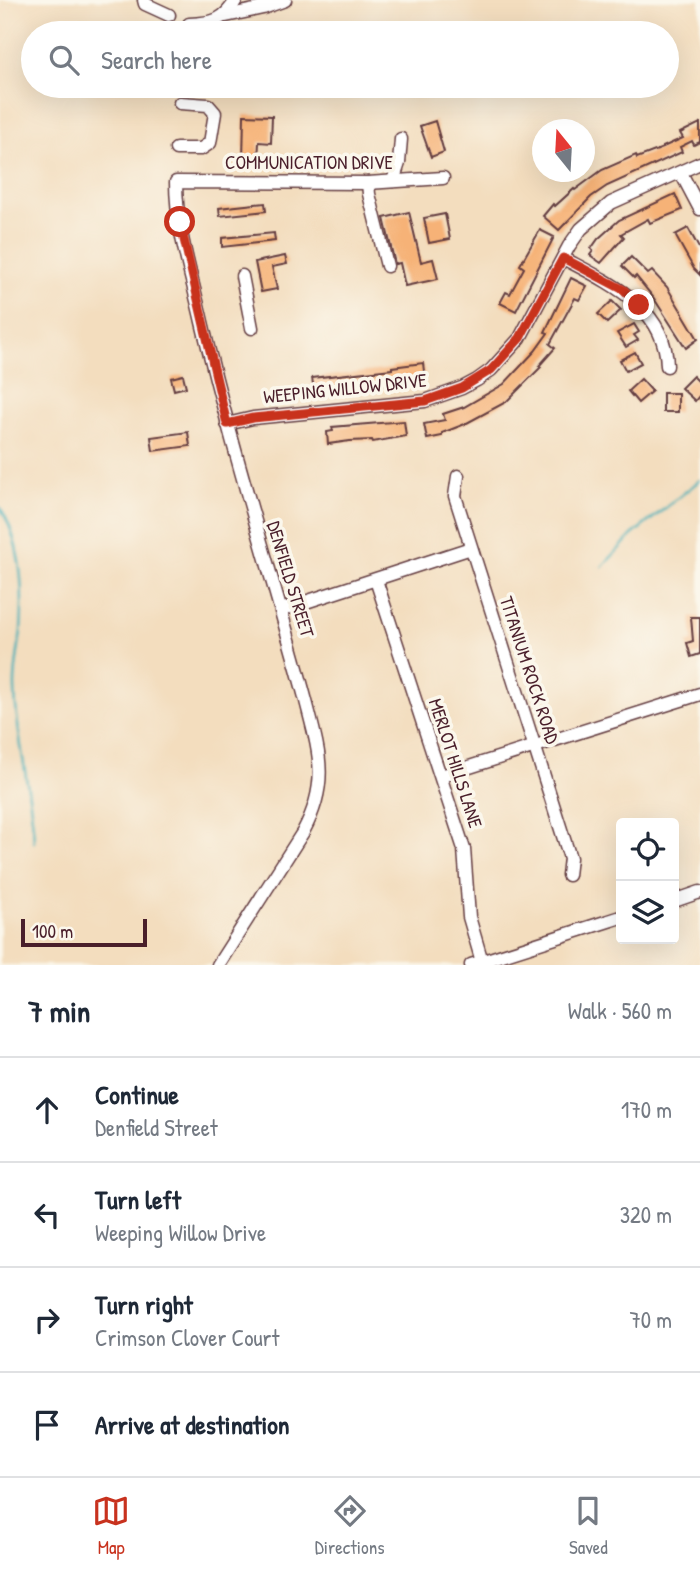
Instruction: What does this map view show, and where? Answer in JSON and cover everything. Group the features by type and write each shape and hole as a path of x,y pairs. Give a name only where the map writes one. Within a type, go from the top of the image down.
{"street":[{"path":"144,0 145,4 169,15"},
{"path":"226,16 236,0"},
{"path":"210,21 285,0"},
{"path":"176,149 201,149 210,144 215,113 208,105 180,103"},
{"path":"393,181 399,163 401,139"},
{"name":"WEEPING WILLOW DRIVE","path":"227,424 253,418 425,401 462,388 491,370 520,338 581,229 598,213 623,197 700,163"},
{"path":"681,173 700,209"},
{"name":"COMMUNICATION DRIVE","path":"176,182 368,183 443,178"},
{"name":"DENFIELD STREET","path":"176,182 178,209 188,258 227,424 316,742 320,786 313,813 295,847 218,965"},
{"path":"368,183 387,266"},
{"path":"563,258 624,290 639,305 667,348 667,366"},
{"path":"242,276 252,328"},
{"name":"TITANIUM ROCK ROAD","path":"457,476 455,496 570,858 568,874"},
{"path":"281,610 471,548"},
{"name":"MERLOT HILLS LANE","path":"376,580 464,849 470,917 479,964"},
{"path":"441,776 700,694"},
{"path":"679,899 700,892"},
{"path":"479,964 616,919"}],"building":[{"path":"244,115 272,116 271,143 259,142 258,162 243,162"},
{"path":"435,121 444,152 431,157 420,126"},
{"path":"700,123 700,142 694,145 692,141 680,147 682,152 607,186 591,197 559,230 543,216 553,204 555,206 574,189 586,182 595,182 595,175 602,170 636,155 637,158 663,148 683,138 680,133"},
{"path":"675,194 682,210 650,223 648,219 621,234 624,237 601,263 590,255 598,239 619,220"},
{"path":"265,203 266,211 220,216 219,208"},
{"path":"409,212 421,262 433,259 438,279 405,286 400,263 395,264 384,218"},
{"path":"445,214 450,239 429,243 424,218"},
{"path":"688,228 700,250 700,275 675,235"},
{"path":"540,230 554,237 516,311 500,303 506,292 510,294 524,268 520,265"},
{"path":"274,233 275,241 222,247 222,238"},
{"path":"285,256 287,264 272,267 277,289 261,292 255,262"},
{"path":"631,257 648,274 652,271 667,287 698,339 686,348 653,297 636,276 634,278 622,266"},
{"path":"571,278 587,286 579,300 575,298 550,344 555,348 539,366 541,367 506,402 442,433 442,436 427,439 424,424 445,420 443,414 464,407 504,384 535,351 548,333 545,332"},
{"path":"612,301 621,310 607,323 598,314"},
{"path":"634,324 639,332 634,335 638,340 626,347 617,333"},
{"path":"635,352 641,363 626,371 620,360"},
{"path":"423,363 425,380 321,393 319,389 314,390 312,378"},
{"path":"183,375 186,387 174,390 171,378"},
{"path":"693,376 700,383 700,395 695,401 681,388"},
{"path":"641,379 652,391 638,403 628,391"},
{"path":"663,393 678,393 678,412 663,412"},
{"path":"404,421 406,436 373,442 328,444 327,432 333,431 332,427"},
{"path":"188,432 190,446 153,451 151,437"},
{"path":"691,617 700,617 700,654 691,657 687,643 693,641"}],"waterway":[{"path":"603,566 632,535 700,480"},
{"path":"0,507 13,536 20,567 22,614 15,689 34,842"}],"route":[{"path":"180,222 227,424 253,418 425,401 462,388 491,370 520,338 563,258 624,290 639,305"}]}
